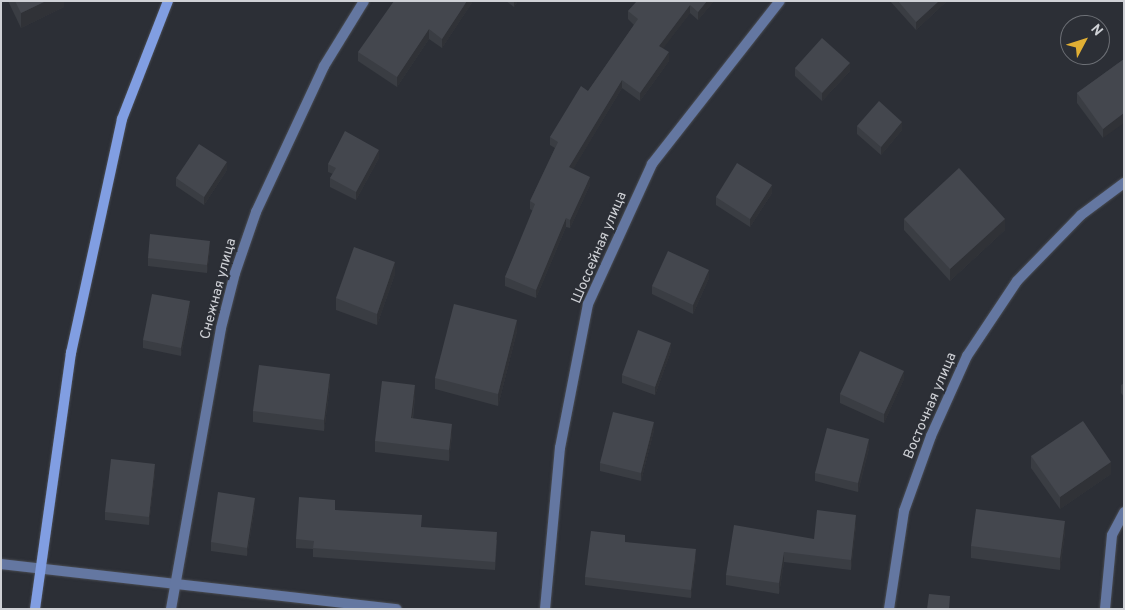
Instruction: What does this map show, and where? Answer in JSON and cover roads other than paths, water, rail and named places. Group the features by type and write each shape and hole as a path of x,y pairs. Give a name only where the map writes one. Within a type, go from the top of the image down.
{"street":[{"path":"35,609 39,569 71,353 122,119 168,1"},
{"name":"Снежная улица","path":"171,609 221,328 235,272 256,212 324,66 364,1"},
{"name":"Шоссейная улица","path":"545,609 560,448 588,304 652,164 780,1"},
{"name":"Восточная улица","path":"889,609 904,512 931,436 967,356 1017,281 1081,216 1124,183"},
{"path":"1105,609 1112,535 1124,512"},
{"path":"1,564 396,609"}]}
